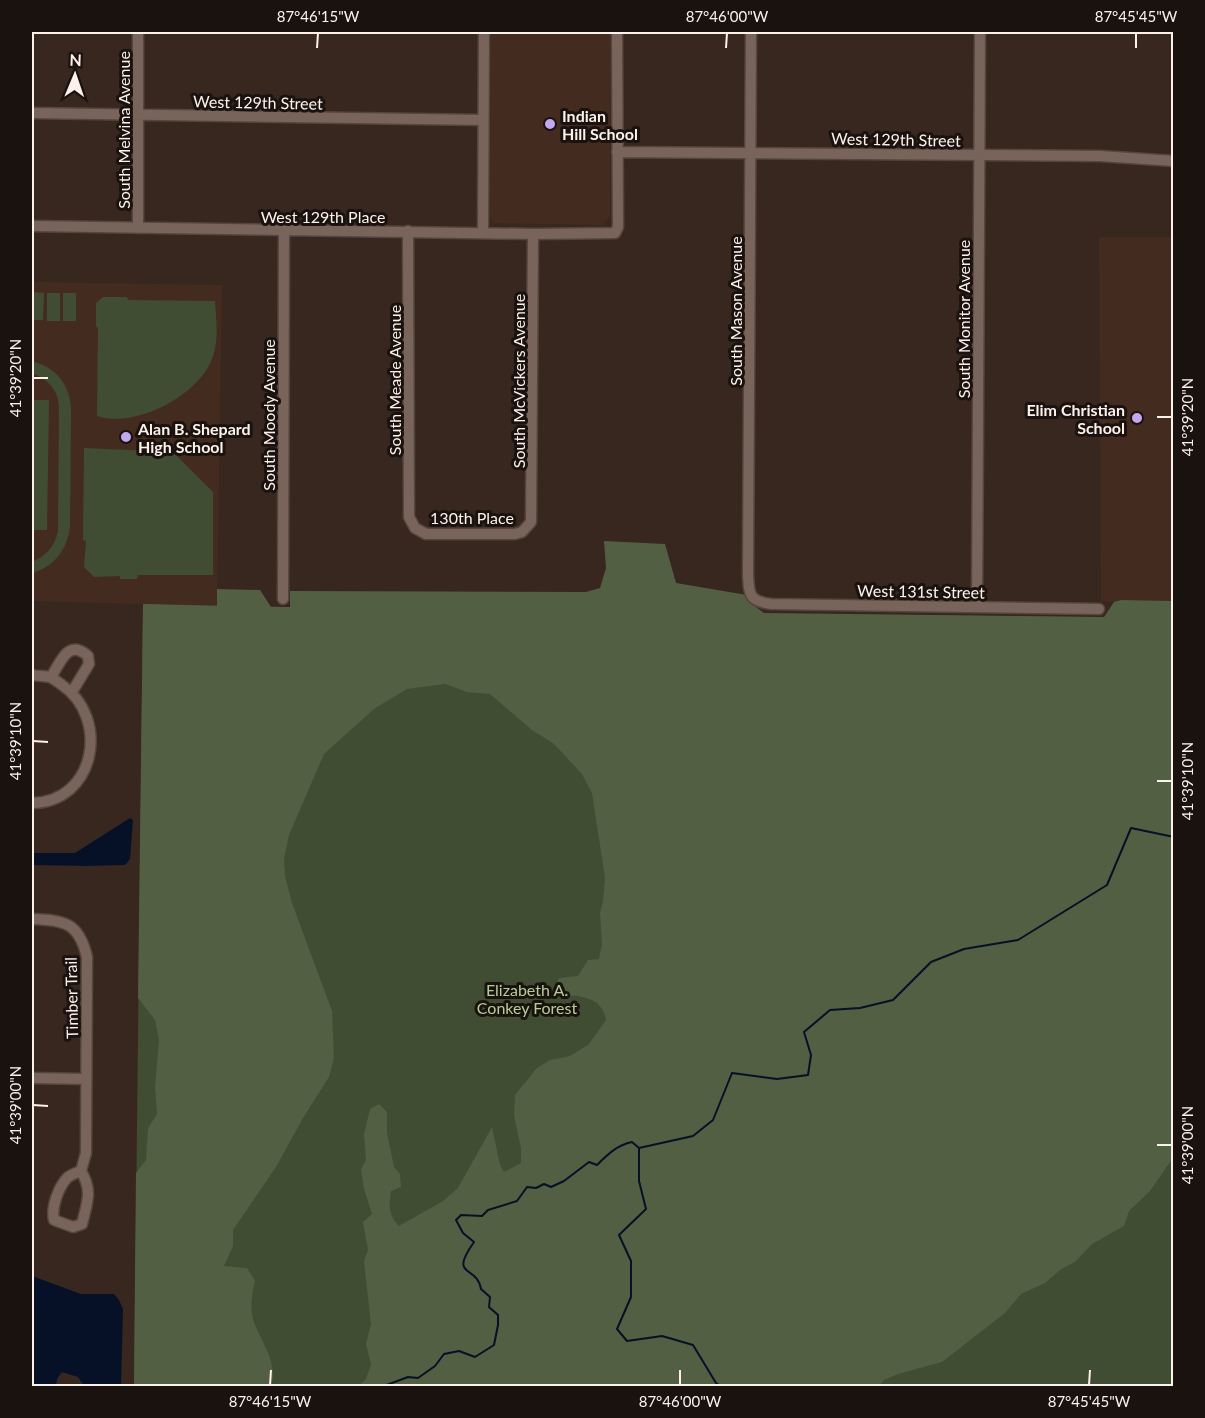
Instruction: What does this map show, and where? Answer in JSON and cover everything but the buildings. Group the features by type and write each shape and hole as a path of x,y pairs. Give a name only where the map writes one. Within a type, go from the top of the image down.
{"street":[{"name":"South Melvina Avenue","path":"138,32 138,228"},
{"path":"483,233 484,32"},
{"path":"617,32 617,152"},
{"name":"South Mason Avenue","path":"748,590 751,32"},
{"name":"South Monitor Avenue","path":"977,607 980,32"},
{"name":"West 129th Street","path":"32,113 483,120"},
{"name":"West 129th Street","path":"617,152 1100,156 1173,161"},
{"name":"West 129th Place","path":"32,226 533,234 615,233 618,227 617,152"},
{"name":"South Moody Avenue","path":"283,599 284,231"},
{"name":"South Meade Avenue","path":"408,231 409,517 415,528"},
{"name":"South McVickers Avenue","path":"528,527 532,516 533,234"},
{"name":"130th Place","path":"415,528 426,534 515,534 528,527"},
{"name":"West 131st Street","path":"748,590 754,600 771,604 1100,609"},
{"path":"51,677 66,652 74,649 82,650 88,656 89,664 72,692"},
{"path":"32,675 51,677 72,692 86,716 90,751 85,771 74,787 59,798 42,803 32,803"},
{"name":"Timber Trail","path":"32,919 60,921 76,930 84,942 87,957 86,1153 81,1171"},
{"path":"32,1078 86,1079"},
{"path":"81,1171 88,1183 88,1202 82,1224 73,1227 54,1220 51,1211 62,1185 69,1176 81,1171"}],"shaded area":[{"name":"Indian Hill School","path":"491,32 610,32 610,217 602,225 494,223 490,218"},
{"name":"Elim Christian School","path":"1099,237 1173,237 1173,601 1101,601"},
{"name":"Alan B. Shepard High School","path":"32,282 222,285 217,606 32,601"}],"green space":[{"path":"32,292 44,293 43,320 32,320"},
{"path":"47,293 60,293 60,321 47,321"},
{"path":"63,293 76,293 76,321 63,321"},
{"path":"103,297 127,297 128,300 215,301 217,328 213,356 195,384 165,406 147,413 129,418 112,419 97,416 96,303"},
{"path":"32,361 48,368 60,378 70,399 71,408 70,527 66,543 58,556 47,567 32,573 32,562 49,550 58,532 59,406 51,385 32,373"},
{"path":"32,400 49,400 47,530 32,530"},
{"path":"84,448 173,452 213,492 213,575 138,575 137,579 120,579 120,576 94,577 84,567 86,541 83,540"},
{"name":"Elizabeth A. Conkey Forest","path":"604,541 665,544 676,583 747,595 752,604 764,613 1104,617 1114,602 1121,600 1173,601 1173,1158 1150,1191 1129,1211 1124,1226 1092,1244 1076,1261 1060,1270 1045,1283 1021,1294 1005,1313 942,1362 898,1374 884,1380 879,1386 359,1386 366,1379 371,1364 366,1344 371,1324 364,1261 368,1250 363,1222 372,1214 364,1189 361,1169 366,1160 364,1134 370,1109 379,1104 387,1112 387,1133 394,1167 400,1174 401,1187 391,1191 390,1210 399,1226 443,1201 458,1188 492,1127 500,1165 504,1172 521,1163 521,1148 514,1116 515,1095 537,1068 550,1060 570,1056 589,1044 606,1020 599,1005 593,1001 578,996 552,995 559,978 578,976 588,960 599,959 602,944 600,912 605,878 592,793 582,774 554,744 532,730 490,694 467,692 445,684 407,689 374,709 324,754 289,835 284,859 285,876 292,903 332,1011 334,1058 329,1077 276,1167 233,1230 233,1246 224,1266 247,1268 255,1281 252,1314 271,1360 273,1377 271,1386 134,1386 136,1173 146,1160 148,1128 157,1114 155,1086 159,1040 155,1020 138,998 143,604 217,606 217,589 260,590 271,607 290,607 290,591 586,592 600,588 606,568"},
{"name":"Elizabeth A. Conkey Forest","path":"143,604 436,610 1173,618 1173,1386 134,1386"}],"water":[{"path":"130,818 133,820 130,859 125,865 32,865 32,853 75,853"},
{"path":"32,1276 81,1294 114,1294 119,1300 123,1309 121,1386 84,1386 78,1377 62,1372 57,1379 56,1386 32,1386"}],"waterway":[{"path":"720,1386 693,1345 662,1336 627,1341 617,1329 631,1297 631,1261 619,1235 646,1209 639,1181 639,1148 693,1136 713,1120 732,1073 777,1079 808,1075 811,1055 804,1032 830,1010 860,1008 893,1000 931,962 964,949 1018,940 1107,885 1131,828 1174,837"},
{"path":"384,1386 408,1377 418,1378 435,1366 444,1354 459,1351 475,1357 494,1345 498,1315 489,1307 490,1297 481,1289 475,1276 464,1267 464,1261 474,1242 463,1233 456,1220 461,1215 482,1216 488,1210 517,1201 527,1187 536,1188 544,1184 551,1187 564,1181 589,1162 597,1165 613,1151 627,1143 632,1142 639,1148"}],"place":[{"name":"Indian Hill School","path":"550,124"},
{"name":"Elim Christian School","path":"1137,418"},
{"name":"Alan B. Shepard High School","path":"126,437"}]}
